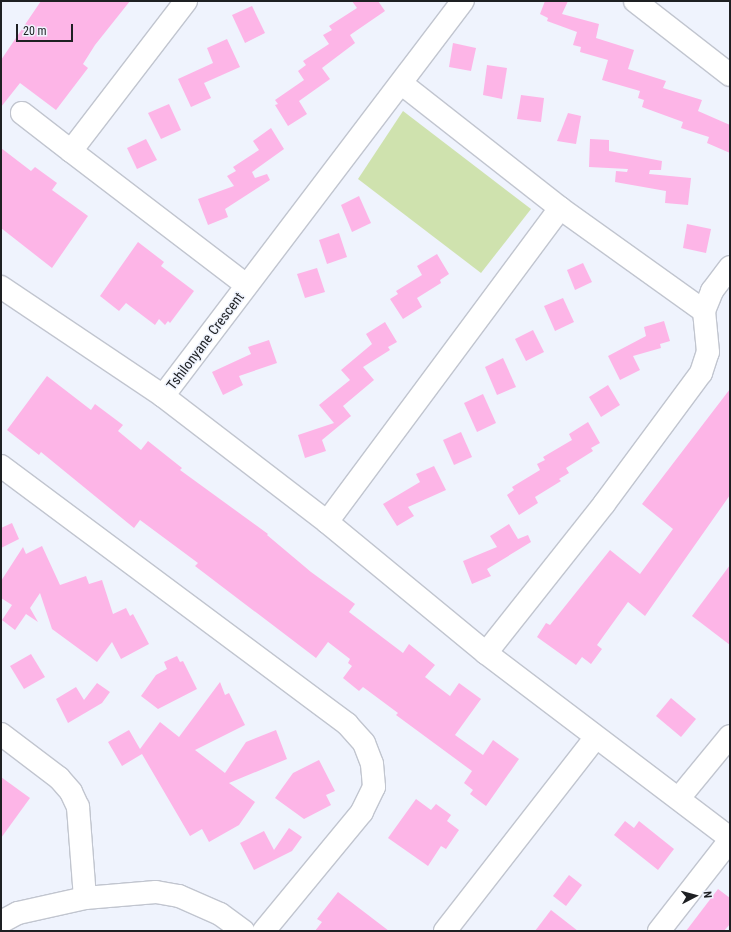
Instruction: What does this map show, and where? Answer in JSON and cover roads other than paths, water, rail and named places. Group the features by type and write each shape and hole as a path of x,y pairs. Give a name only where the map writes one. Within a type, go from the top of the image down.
{"street":[{"path":"71,151 186,1"},
{"name":"Tshilonyane Crescent","path":"163,396 402,84 463,1"},
{"path":"635,1 730,75"},
{"path":"402,84 560,208 704,311"},
{"path":"22,113 246,286"},
{"path":"327,522 560,208"},
{"path":"486,653 604,504 701,373 708,352 704,311 712,291 730,267"},
{"path":"1,287 163,396 327,522 486,653 595,738 679,798 730,839 659,931"},
{"path":"1,466 347,724 364,743 372,764 374,787 362,812 264,931"},
{"path":"1,734 59,778 71,792 78,807 85,898"},
{"path":"679,798 730,736"},
{"path":"444,931 595,738"},
{"path":"1,922 18,913 85,898 156,892 179,896 220,914 243,931"}]}
